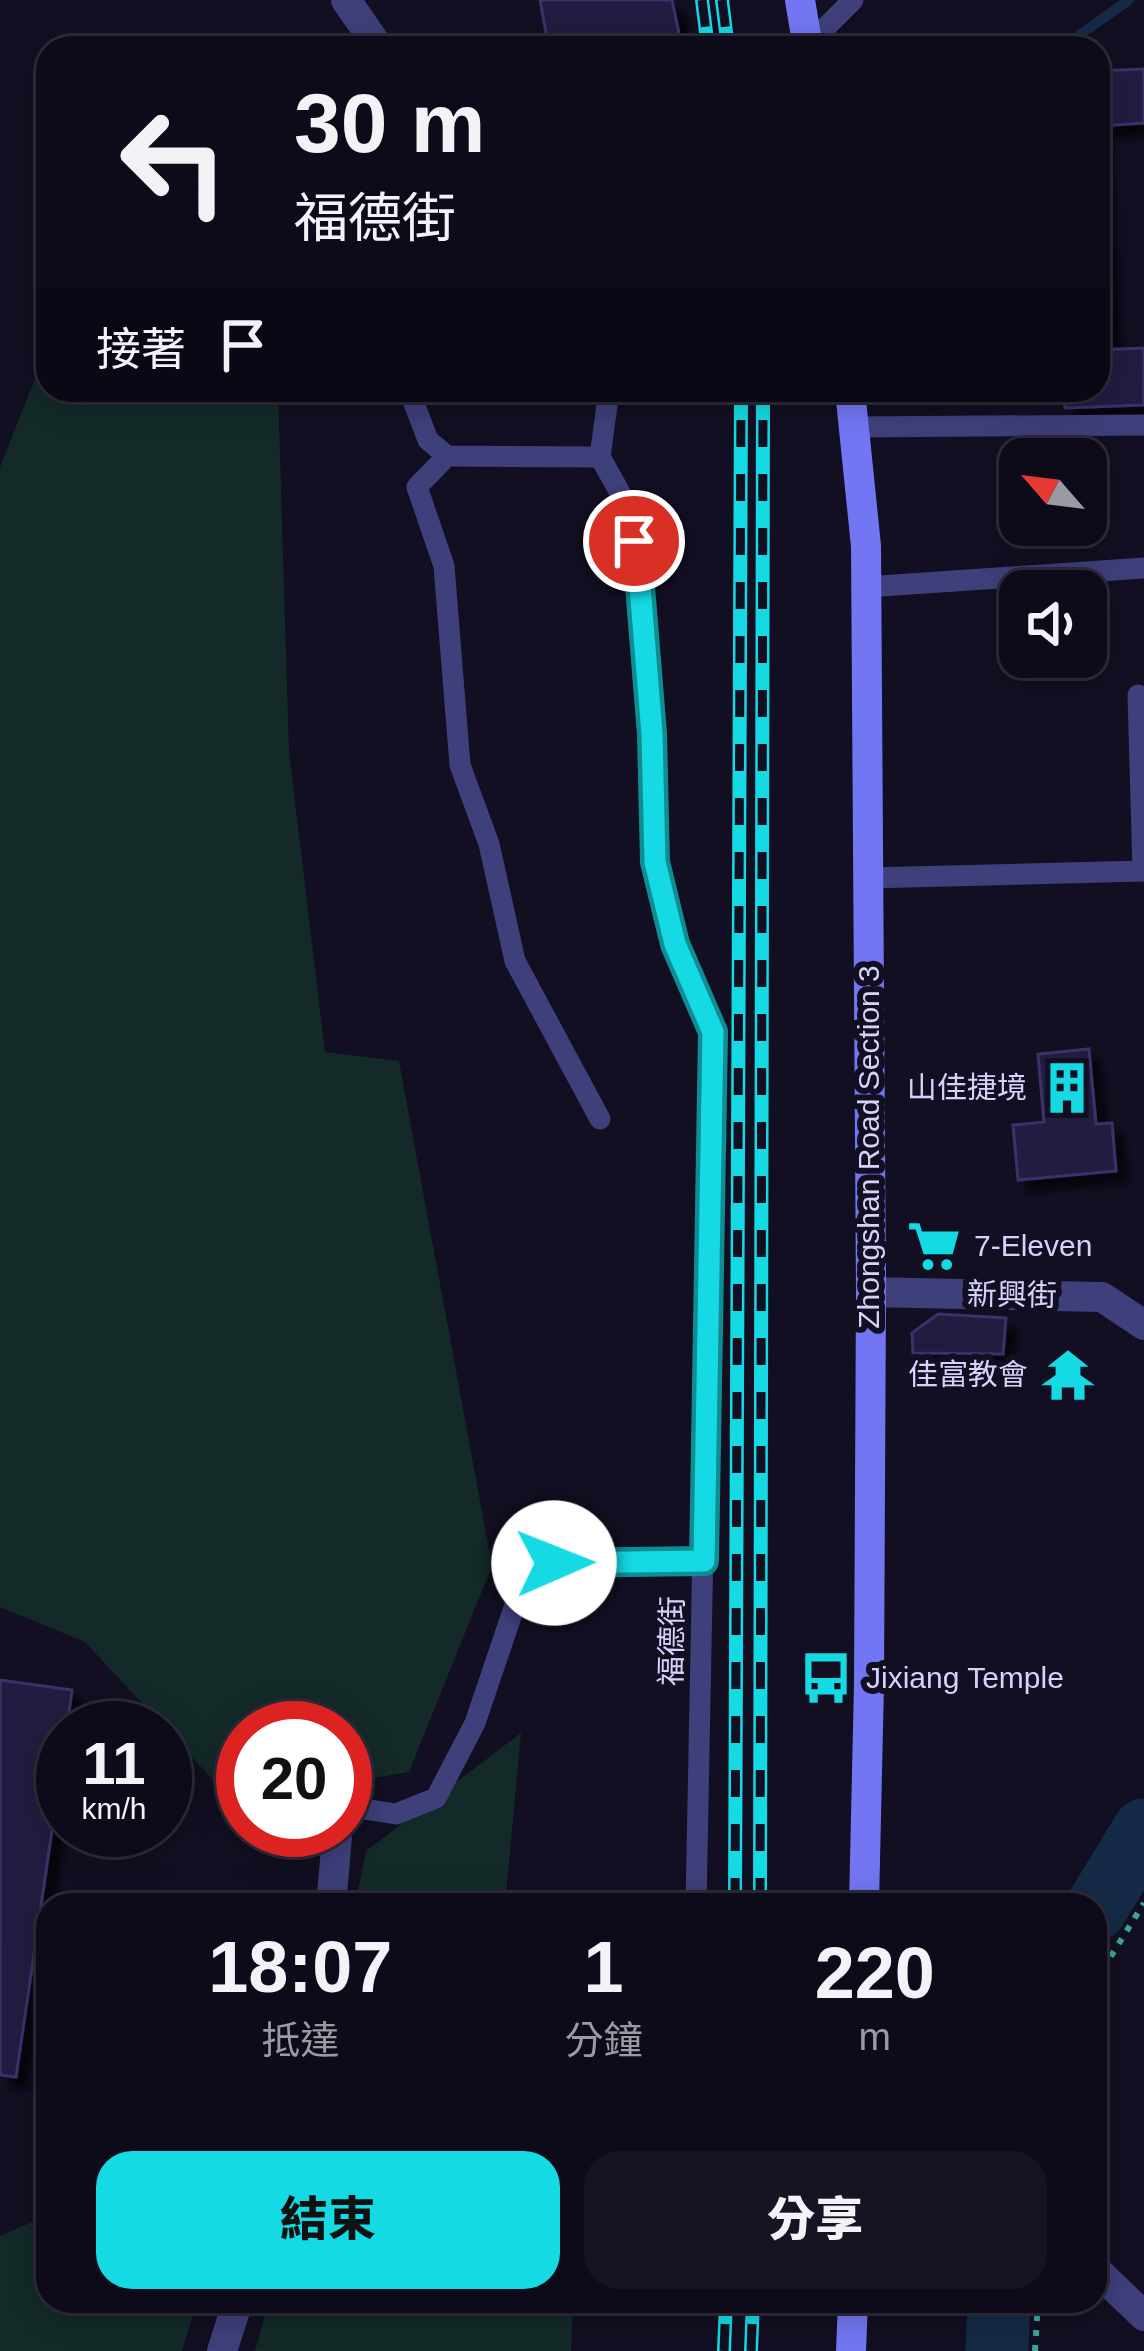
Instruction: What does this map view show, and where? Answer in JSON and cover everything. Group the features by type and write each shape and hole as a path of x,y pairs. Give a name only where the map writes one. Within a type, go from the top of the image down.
{"main road":[{"path":"800,0 805,36"},
{"name":"Zhongshan Road Section 3","path":"851,402 866,546 871,1292 864,1893"},
{"path":"851,2351 853,2313"}],"street":[{"path":"346,0 371,36"},
{"name":"新興街","path":"871,1292 1102,1297 1144,1324"},
{"path":"332,1893 336,1857"},
{"path":"1107,2281 1144,2316"},
{"path":"222,2351 234,2313"}],"lane":[{"path":"818,36 853,0"},
{"path":"414,402 428,440 447,456 600,457 607,402"},
{"path":"854,427 1144,424"},
{"path":"447,456 417,488 444,566 460,765 489,844 515,961 600,1119"},
{"name":"福德街","path":"600,457 628,507 639,574 652,734 655,862 675,944 713,1032 696,1893"},
{"path":"866,587 1144,568"},
{"path":"868,878 1143,872 1138,695"},
{"path":"372,1810 396,1814 436,1798 475,1723 518,1593 554,1563 704,1561"}],"path":[{"path":"1107,1963 1144,1903"},
{"path":"1035,2351 1037,2313"}],"green space":[{"path":"36,376 36,402 278,402 289,752 325,1052 399,1061 492,1566 409,1772 372,1778 372,1701 216,1701 216,1783 192,1757 192,1701 140,1701 85,1642 0,1607 0,467"},
{"path":"521,1733 506,1893 357,1893 365,1857 372,1857 372,1846"},
{"path":"36,2220 36,2313 193,2313 182,2351 0,2351 0,2236"},
{"path":"266,2313 573,2313 571,2351 255,2351"}],"building":[{"path":"540,0 672,0 680,36 547,36"},
{"path":"1144,69 1144,123 1110,125 1110,70"},
{"path":"1144,348 1144,405 1065,408 1065,402 1110,402 1110,349"},
{"name":"山佳捷境","path":"1089,1049 1096,1124 1112,1123 1116,1171 1018,1180 1013,1125 1044,1122 1038,1054"},
{"path":"938,1314 1006,1318 1003,1354 913,1353 912,1333"},
{"path":"0,1680 72,1690 71,1701 36,1701 36,1857 48,1857 43,1893 36,1893 36,1940 16,2077 0,2075"}],"waterway":[{"path":"1078,36 1129,0"},
{"path":"1105,1893 1144,1830"},
{"path":"1107,1930 1144,1870"},
{"path":"997,2351 999,2313"},
{"path":"1014,2351 1016,2313"}],"railway":[{"path":"702,0 706,36"},
{"path":"722,0 726,36"},
{"path":"735,1893 741,402"},
{"path":"760,1893 763,402"},
{"path":"724,2351 726,2313"},
{"path":"751,2351 753,2313"}],"place":[{"name":"山佳捷境","path":"1067,1088"},
{"name":"7-Eleven","path":"934,1246"},
{"name":"佳富教會","path":"1068,1375"},
{"name":"Jixiang Temple","path":"826,1678"}],"route":[{"path":"554,1563 704,1561 713,1032 675,944 655,862 652,734 634,541"}]}
